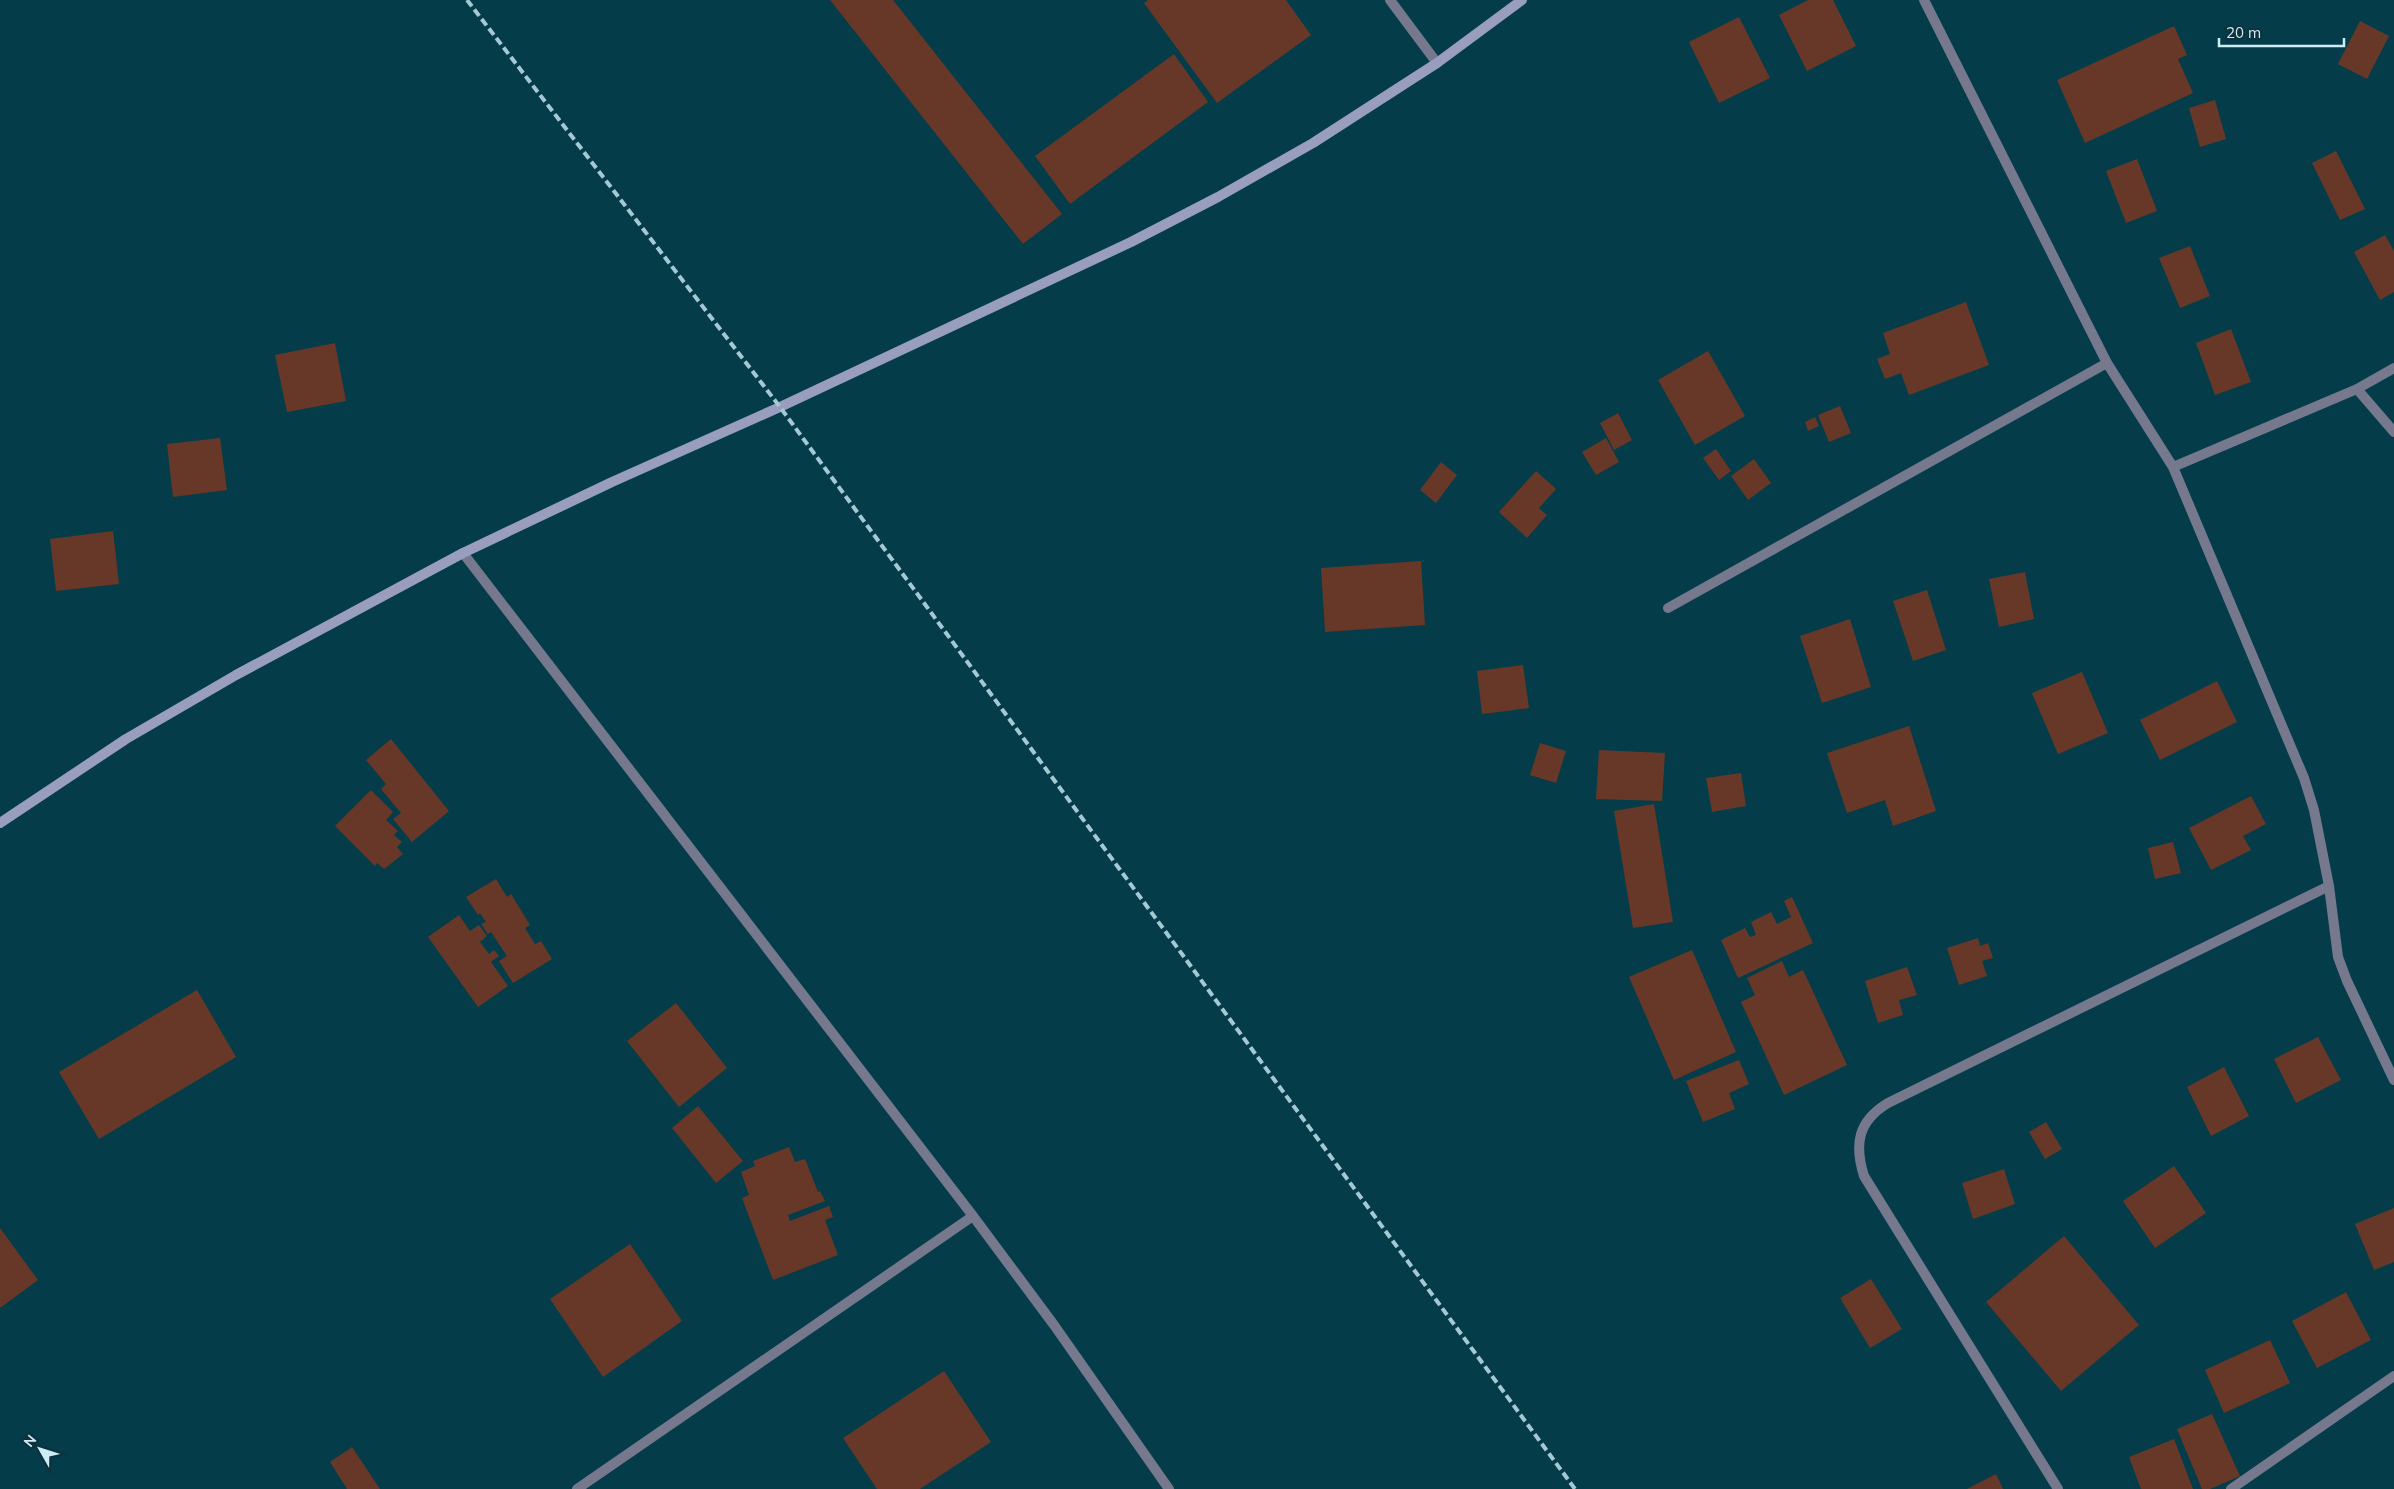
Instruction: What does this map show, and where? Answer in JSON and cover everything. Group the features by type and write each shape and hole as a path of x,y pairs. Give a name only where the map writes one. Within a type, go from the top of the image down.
{"main road":[{"path":"0,823 126,738 236,675 463,553 1131,242 1218,198 1313,143 1436,63 1522,0"}],"street":[{"path":"1390,0 1436,63"},
{"path":"1924,0 2107,363 2172,467 2304,778 2314,810 2329,886 2338,957 2347,981 2394,1080"},
{"path":"1668,608 2107,363"},
{"path":"2172,467 2357,389 2394,368"},
{"path":"2357,389 2394,432"},
{"path":"463,553 972,1216 1054,1325 1169,1489"},
{"path":"2058,1489 1864,1176 1858,1157 1858,1143 1863,1127 1874,1112 1888,1103 2329,886"},
{"path":"577,1489 972,1216"},
{"path":"2231,1489 2394,1376"}],"building":[{"path":"830,0 893,0 1062,214 1023,244"},
{"path":"1148,0 1286,0 1311,35 1217,103 1144,3"},
{"path":"1808,0 1833,0 1856,46 1807,71 1779,15"},
{"path":"1739,17 1770,78 1719,103 1689,42"},
{"path":"2360,21 2389,36 2367,79 2338,64"},
{"path":"2174,26 2187,55 2178,59 2193,93 2085,143 2057,80"},
{"path":"1174,54 1208,102 1070,204 1035,156"},
{"path":"2215,100 2226,139 2200,147 2189,108"},
{"path":"2336,151 2365,209 2340,220 2312,163"},
{"path":"2137,159 2157,211 2126,223 2106,171"},
{"path":"2385,235 2394,251 2394,292 2380,300 2354,252"},
{"path":"2190,246 2210,296 2180,308 2159,258"},
{"path":"1966,302 1989,365 1909,395 1901,373 1885,379 1877,359 1890,354 1883,333"},
{"path":"2231,329 2251,382 2215,395 2196,343"},
{"path":"335,343 346,401 287,412 275,355"},
{"path":"1708,351 1745,416 1695,445 1658,380"},
{"path":"1840,406 1851,433 1829,442 1818,415"},
{"path":"1618,413 1632,440 1614,450 1600,423"},
{"path":"1815,417 1819,426 1808,431 1805,422"},
{"path":"220,438 227,490 173,497 167,444"},
{"path":"1606,438 1619,462 1596,475 1582,452"},
{"path":"1716,449 1731,471 1719,480 1703,458"},
{"path":"1754,459 1771,483 1748,500 1731,476"},
{"path":"1441,462 1457,475 1436,503 1420,490"},
{"path":"1536,471 1556,489 1539,508 1547,515 1527,538 1499,512"},
{"path":"113,531 119,584 56,591 50,539"},
{"path":"1421,561 1425,625 1325,632 1321,568"},
{"path":"2025,572 2034,619 1999,627 1989,579"},
{"path":"1927,590 1946,650 1913,661 1893,601"},
{"path":"1850,619 1871,687 1822,703 1800,636"},
{"path":"1523,665 1529,708 1482,714 1477,671"},
{"path":"2082,672 2108,733 2058,754 2032,693"},
{"path":"2217,681 2237,722 2160,760 2140,720"},
{"path":"1909,726 1936,811 1893,826 1885,800 1847,813 1827,753"},
{"path":"391,739 449,811 412,842 393,819 401,813 381,789 386,784 366,760"},
{"path":"1540,743 1566,751 1556,783 1530,775"},
{"path":"1599,750 1665,753 1662,801 1596,799"},
{"path":"1741,773 1746,806 1712,812 1706,778"},
{"path":"371,790 393,812 386,820 398,831 394,835 402,842 397,847 403,854 384,869 377,863 375,866 335,826"},
{"path":"2251,796 2266,824 2243,836 2251,850 2211,870 2189,828"},
{"path":"1654,804 1673,922 1633,928 1614,811"},
{"path":"2173,842 2181,873 2155,879 2148,848"},
{"path":"496,879 507,897 511,894 530,925 525,928 535,944 541,941 552,959 513,983 499,961 507,956 491,932 488,934 481,924 486,922 480,913 478,915 466,897"},
{"path":"1792,897 1813,943 1738,978 1721,940 1745,928 1750,937 1756,935 1751,922 1771,912 1777,924 1791,917 1784,901"},
{"path":"459,915 470,931 479,925 487,936 480,942 489,954 494,950 499,956 491,962 508,986 478,1007 428,937"},
{"path":"1978,938 1980,946 1988,943 1993,958 1982,961 1987,976 1959,985 1947,948"},
{"path":"1692,950 1736,1052 1674,1080 1629,977"},
{"path":"1782,961 1789,977 1803,970 1847,1065 1784,1095 1741,1002 1755,995 1747,978"},
{"path":"1907,967 1917,995 1899,1000 1903,1015 1878,1023 1865,981"},
{"path":"197,990 236,1057 99,1139 59,1072"},
{"path":"676,1003 727,1068 679,1107 627,1041"},
{"path":"2318,1037 2341,1080 2296,1103 2274,1059"},
{"path":"1739,1060 1749,1084 1729,1093 1735,1109 1703,1122 1686,1081"},
{"path":"2224,1067 2249,1116 2211,1136 2187,1087"},
{"path":"698,1106 743,1161 716,1183 672,1128"},
{"path":"2046,1122 2062,1149 2045,1159 2029,1132"},
{"path":"789,1147 795,1162 805,1159 818,1192 820,1191 825,1201 788,1215 790,1221 829,1206 833,1217 825,1220 838,1255 773,1280 742,1198 749,1195 741,1172 755,1166 753,1161"},
{"path":"2174,1166 2206,1213 2155,1248 2123,1201"},
{"path":"2004,1169 2015,1204 1973,1219 1962,1183"},
{"path":"2394,1208 2394,1262 2374,1270 2355,1224"},
{"path":"0,1228 38,1280 0,1308"},
{"path":"2064,1236 2139,1325 2061,1391 1986,1302"},
{"path":"630,1244 682,1321 603,1377 550,1299"},
{"path":"1871,1279 1902,1329 1870,1348 1840,1298"},
{"path":"2346,1292 2371,1340 2317,1368 2292,1321"},
{"path":"2270,1340 2290,1383 2224,1413 2205,1370"},
{"path":"944,1371 991,1442 920,1489 877,1489 843,1438"},
{"path":"2212,1414 2240,1476 2210,1489 2202,1489 2177,1429"},
{"path":"2174,1439 2193,1489 2141,1489 2129,1457"},
{"path":"352,1447 380,1489 347,1489 330,1462"},
{"path":"1996,1474 2003,1489 1967,1489"}],"railway":[{"path":"467,0 780,407 1575,1489"}]}
